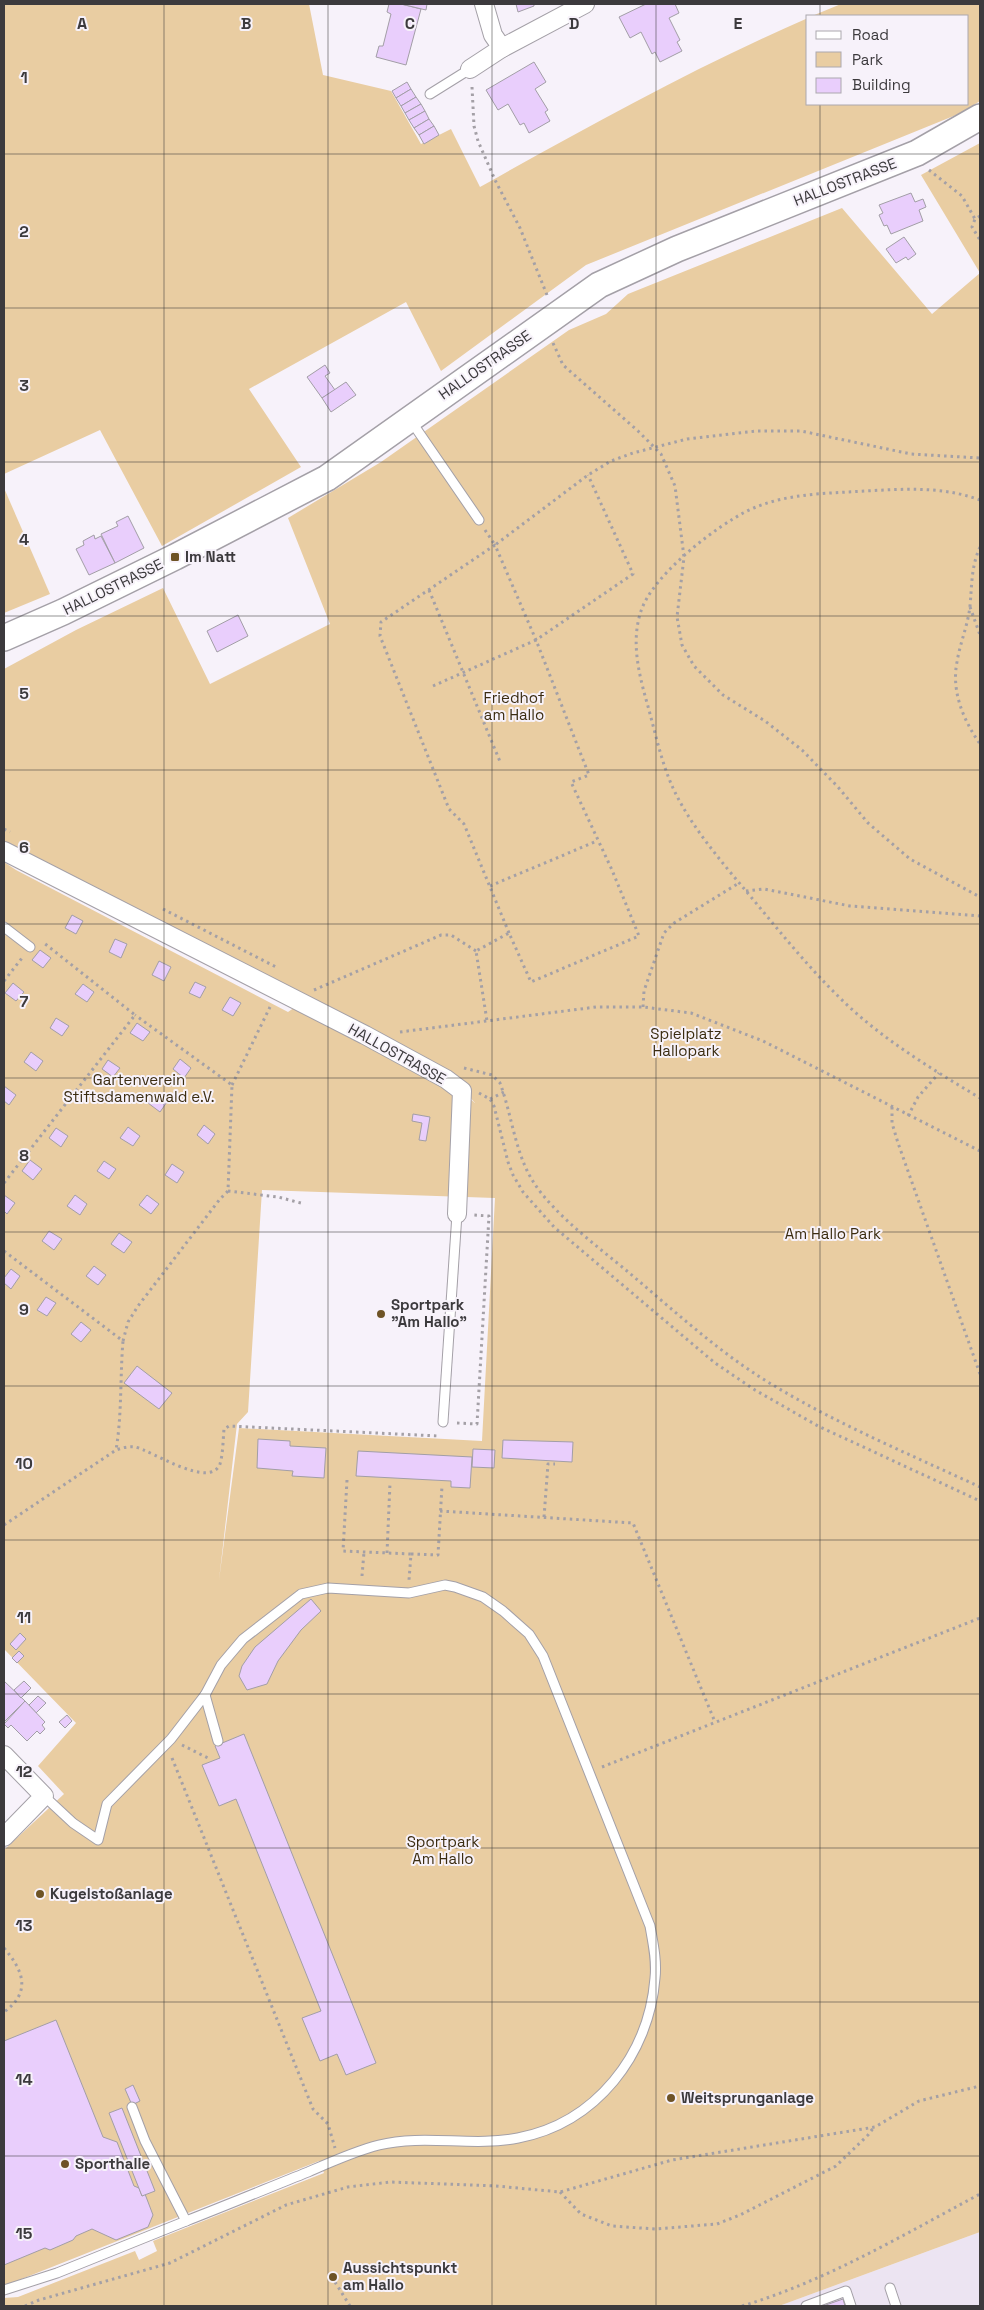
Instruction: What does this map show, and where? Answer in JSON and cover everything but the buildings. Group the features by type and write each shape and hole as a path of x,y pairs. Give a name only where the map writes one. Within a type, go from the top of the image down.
{"main road":[{"name":"HALLOSTRASSE","path":"4,638 175,558 328,478 599,285 677,249 918,153 980,117"}],"street":[{"path":"484,4 493,35 502,48"},
{"path":"470,69 502,48 584,4"},
{"name":"HALLOSTRASSE","path":"4,851 370,1038 446,1079 462,1091 457,1214"},
{"path":"4,1755 44,1796 4,1837"}],"lane":[{"path":"430,94 470,69"},
{"path":"409,419 479,520"},
{"path":"4,926 30,947"},
{"path":"443,1422 457,1214"},
{"path":"4,2290 57,2274 339,2159 379,2145 407,2141 518,2138 545,2130 570,2119 603,2094 627,2066 645,2030 656,1978 655,1953 650,1926 543,1656 529,1634 503,1611 483,1597 455,1587 444,1585 409,1594 328,1588 301,1594 244,1639 221,1665 205,1695 168,1741 107,1804 98,1840 73,1823 44,1796"},
{"path":"205,1695 218,1741"},
{"path":"132,2107 145,2140 186,2221"},
{"path":"890,2288 896,2306"},
{"path":"806,2306 846,2291 851,2306"}],"path":[{"path":"472,93 474,126 478,141 495,180 520,228 548,296 548,303"},
{"path":"918,153 931,174 962,196 975,219"},
{"path":"980,216 975,219 972,227 980,240"},
{"path":"553,343 564,365 661,454 675,486 684,557 677,617 682,645 694,666 723,694 765,721 802,750 838,787 868,823 910,860 980,897"},
{"path":"479,520 495,545 536,640 588,775 571,782 612,870 639,936 531,982 509,934 464,824 449,809 380,636 381,622 495,545 588,475 611,461 633,453 687,439 725,434 757,431 801,431 911,454 980,458"},
{"path":"433,686 536,640 633,574 588,475"},
{"path":"980,500 962,493 922,489 803,494 776,500 747,510 723,525 662,576 650,591 641,610 636,632 636,660 657,743 672,787 687,813 739,883 779,932 842,1000 869,1024 980,1098"},
{"path":"980,547 975,558 970,581 970,607 956,664 957,696 968,727 980,744"},
{"path":"429,590 501,764"},
{"path":"970,607 980,635"},
{"path":"490,886 597,841"},
{"path":"643,1007 644,991 664,933 674,922 739,883"},
{"path":"746,892 764,889 850,906 980,916"},
{"path":"476,951 509,934"},
{"path":"312,991 441,935 451,935 476,951 486,1021"},
{"path":"4,981 37,938 135,1015 232,1084"},
{"path":"116,1450 119,1429 119,1384 123,1341 128,1322 138,1306 228,1191 232,1084 279,991"},
{"path":"391,1033 596,1007 643,1007 691,1013 738,1030 980,1151"},
{"path":"4,1183 135,1015"},
{"path":"908,1116 918,1097 940,1072"},
{"path":"462,1091 480,1093 490,1099 508,1162 523,1192 561,1234 714,1363 755,1390 818,1426 980,1502"},
{"path":"490,1099 504,1092 524,1166 534,1184 550,1202 607,1254 716,1345 763,1378 805,1403 980,1487"},
{"path":"892,1108 892,1123 898,1143 980,1374"},
{"path":"228,1191 278,1197 301,1203"},
{"path":"4,1525 116,1450 126,1447 136,1447 192,1472 204,1473 215,1470 219,1465 224,1429 229,1426 442,1436 443,1422 477,1424 489,1216 457,1214"},
{"path":"4,1251 123,1341"},
{"path":"544,1518 548,1464 555,1464"},
{"path":"347,1480 343,1551 438,1555 442,1486"},
{"path":"387,1553 390,1483"},
{"path":"440,1511 633,1523 715,1722"},
{"path":"362,1592 364,1552"},
{"path":"409,1594 411,1554"},
{"path":"589,1772 980,1618"},
{"path":"168,1741 210,1759"},
{"path":"168,1741 313,2109 328,2124 339,2159"},
{"path":"4,1948 16,1961 22,1974 22,1986 18,1997 4,2012"},
{"path":"560,2192 581,2214 612,2226 655,2229 717,2224 740,2215 836,2166 875,2127 919,2101 980,2086"},
{"path":"25,2306 39,2300 170,2263 286,2205 348,2187 391,2182 496,2186 560,2192 672,2160 875,2127"},
{"path":"742,2306 794,2289 840,2268 980,2194"},
{"path":"335,2282 350,2306"}],"shaded area":[{"path":"980,2232 980,2306 779,2306"}],"green space":[{"path":"4,4 309,4 323,75 391,91 421,144 451,129 480,187 683,77 806,19 806,105 969,105 969,15 814,15 841,4 980,4 980,101 961,113 586,265 441,371 406,302 249,389 301,467 162,546 100,430 4,474"},
{"path":"980,143 980,273 921,175"},
{"path":"842,208 932,314 980,273 980,2232 779,2306 4,2306 4,2298 18,2297 135,2251 139,2260 157,2251 153,2241 324,2173 319,2161 4,2286 4,1850 64,1794 38,1766 76,1723 4,1649 4,862 288,1012 298,1005 464,1094 475,1103 462,1088 4,845 4,669 76,630 163,588 210,684 330,624 288,518 381,462 569,330 606,314 628,294","holes":["262,1190 495,1198 482,1441 239,1428 219,1580 237,1424 248,1412"]},
{"path":"4,488 50,594 4,613"}],"place":[{"name":"Im Natt","path":"175,557"},
{"name":"Sportpark \"Am Hallo\"","path":"381,1314"},
{"name":"Kugelstoßanlage","path":"40,1894"},
{"name":"Weitsprunganlage","path":"671,2098"},
{"name":"Sporthalle","path":"65,2164"},
{"name":"Aussichtspunkt am Hallo","path":"333,2277"}],"park label":[{"name":"Friedhof am Hallo","path":"514,706"},
{"name":"Spielplatz Hallopark","path":"686,1042"},
{"name":"Gartenverein Stiftsdamenwald e.V.","path":"139,1088"},
{"name":"Am Hallo Park","path":"833,1234"},
{"name":"Sportpark Am Hallo","path":"443,1850"}]}
